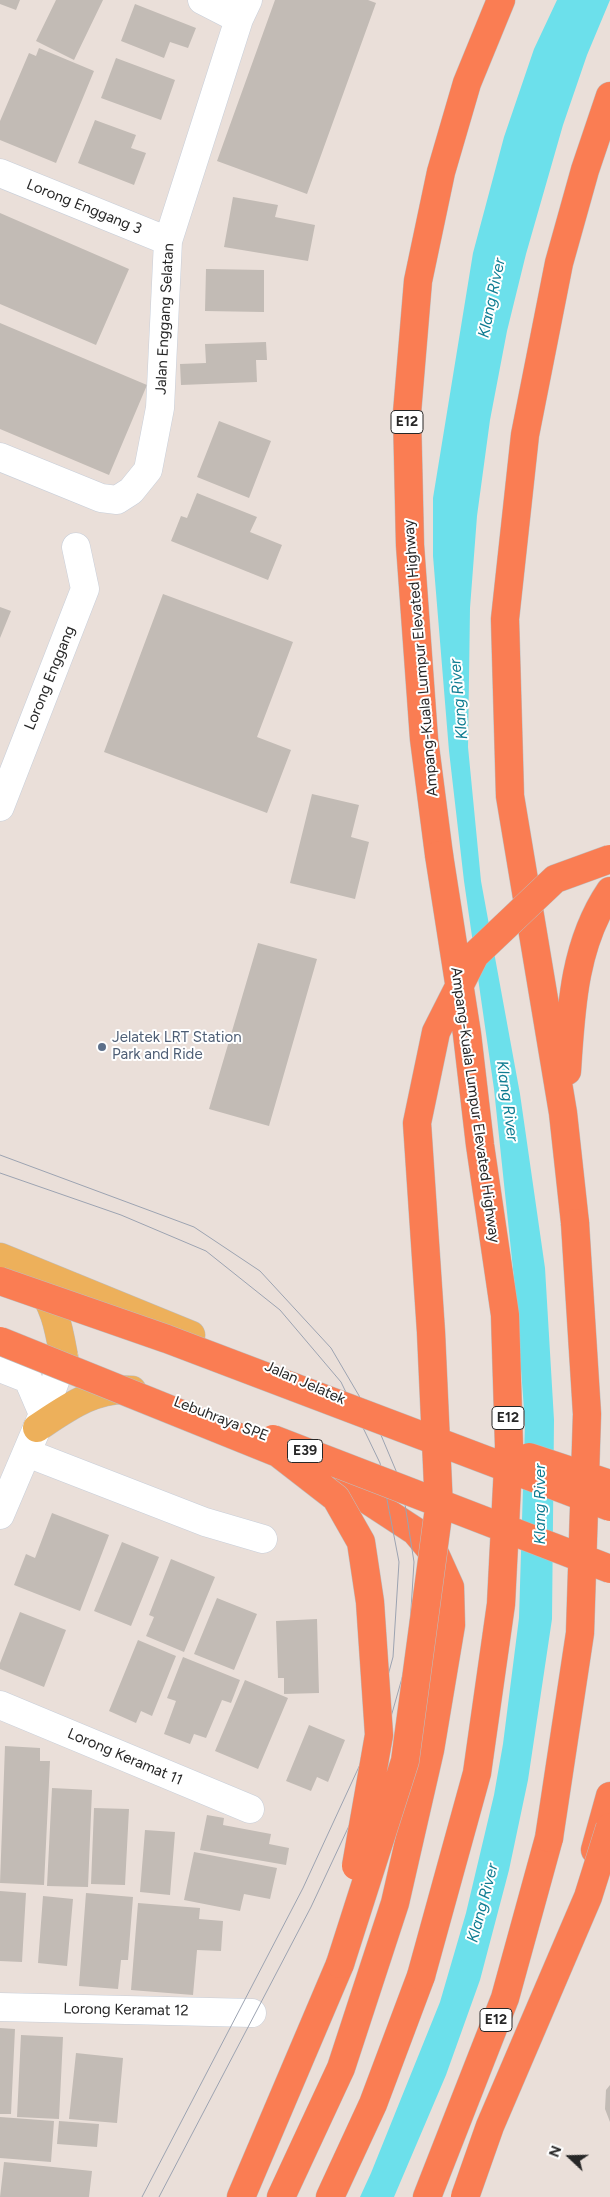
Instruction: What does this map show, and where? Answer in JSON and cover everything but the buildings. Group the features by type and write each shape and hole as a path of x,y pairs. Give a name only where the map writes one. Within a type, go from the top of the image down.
{"highway":[{"name":"Ampang-Kuala Lumpur Elevated Highway","path":"330,2197 373,2104 421,1976 476,1773 501,1604 509,1446 505,1315 424,739 410,545 407,414 418,281 441,172 467,83 501,0"},
{"name":"E12","path":"427,2197 505,1998 549,1838 580,1633 587,1414 576,1223 564,1114 510,796 505,619 526,435 558,263 585,170 610,96"},
{"path":"240,2197 340,1964 405,1761 439,1508 431,1332 417,1123 436,1032 475,955 555,879 610,858"},
{"path":"564,1114 571,1007 582,950 597,910 610,891"},
{"path":"0,1281 167,1340 610,1508"},
{"name":"Lebuhraya SPE","path":"0,1335 610,1569"},
{"path":"167,1340 610,1484"},
{"path":"0,1341 278,1452 336,1498 361,1542 370,1602 379,1735 340,1964"},
{"path":"281,2197 341,2068 395,1903 430,1750 451,1626 450,1587 436,1556 415,1531 305,1459"},
{"path":"471,2197 519,2081 577,1915 610,1796"},
{"path":"465,2197 490,2126 588,1897 610,1827"}],"main road":[{"path":"11,1261 46,1293 58,1323 64,1357"},
{"name":"Jalan Jelatek","path":"11,1261 265,1366 441,1444 610,1508"},
{"path":"0,1331 154,1391 305,1459 425,1500 610,1575"},
{"path":"36,1432 70,1406 101,1392 124,1389 154,1391"}],"street":[{"path":"202,0 244,10"},
{"name":"Jalan Enggang Selatan","path":"0,457 101,498 117,500 131,492 148,470 160,408 168,241 244,10"},
{"name":"Lorong Enggang 3","path":"0,173 168,241"},
{"name":"Lorong Enggang","path":"0,807 85,589 76,547"},
{"path":"0,1515 36,1432 64,1357"},
{"path":"0,1368 28,1380 36,1432"},
{"path":"36,1432 205,1522 263,1539"},
{"name":"Lorong Keramat 11","path":"0,1705 250,1809"},
{"name":"Lorong Keramat 12","path":"0,2007 252,2013"}],"water":[{"name":"Klang River","path":"557,0 610,0 587,55 563,125 526,254 507,331 490,420 477,516 470,608 468,747 481,881 520,1094 545,1268 554,1420 552,1619 528,1780 509,1870 480,1980 446,2075 394,2197 360,2197 440,2002 466,1913 494,1795 503,1744 519,1618 525,1423 515,1288 494,1089 464,881 449,751 433,556 433,498 473,253 504,137 534,49"}],"tram line":[{"path":"0,1155 194,1227 260,1271 331,1348 378,1428 402,1485 414,1562 408,1657 377,1766 311,1907 159,2197"},
{"path":"0,1173 121,1215 206,1251 280,1310 341,1382 380,1463 399,1562 393,1657 369,1745 303,1888 142,2197"}],"place":[{"name":"Jelatek LRT Station Park and Ride","path":"102,1047"}]}
